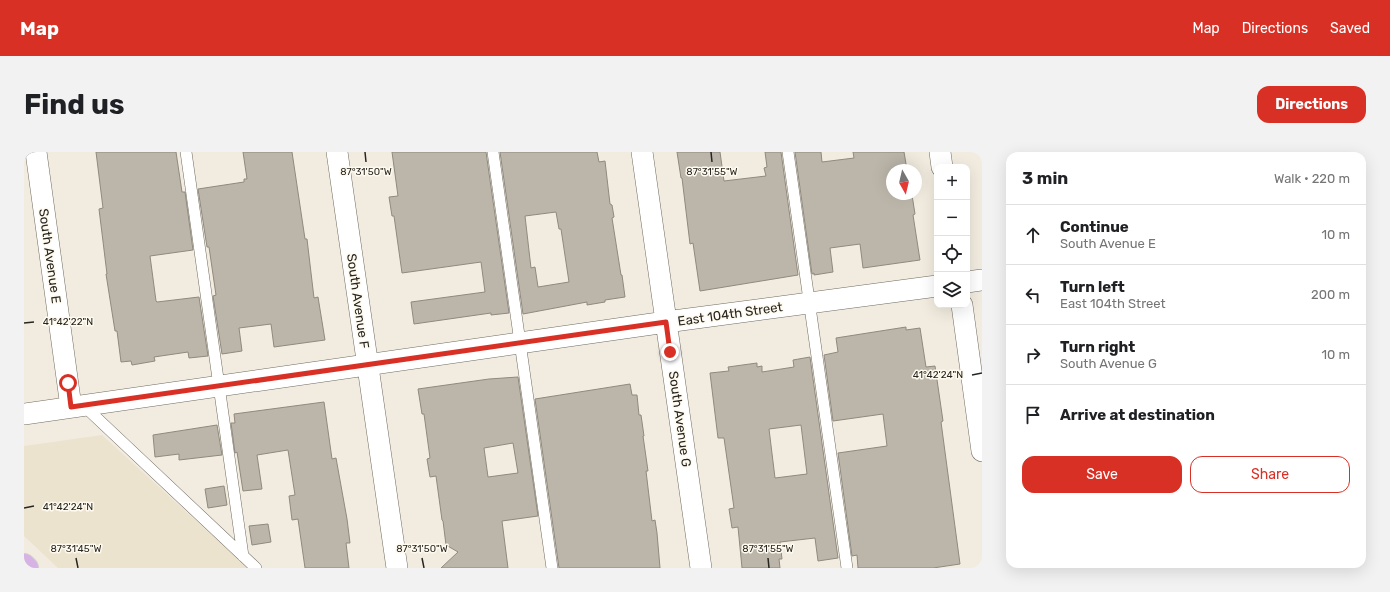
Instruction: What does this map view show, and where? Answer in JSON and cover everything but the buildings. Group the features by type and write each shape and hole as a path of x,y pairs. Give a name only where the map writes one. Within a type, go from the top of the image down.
{"main road":[{"path":"24,565 27,568"}],"street":[{"name":"South Avenue E","path":"36,152 77,406"},
{"name":"South Avenue F","path":"337,152 396,568"},
{"name":"South Avenue G","path":"642,152 701,568"},
{"path":"940,152 942,164"},
{"path":"970,282 982,280"},
{"name":"East 104th Street","path":"24,414 666,322 934,286"},
{"path":"962,308 982,451"}],"lane":[{"path":"186,152 243,556"},
{"path":"493,152 552,568"},
{"path":"788,152 847,568"},
{"path":"77,406 256,568"}],"shaded area":[{"path":"102,435 248,568 58,568 24,536 24,446"}],"route":[{"path":"68,383 71,407 666,322 670,352"}]}
